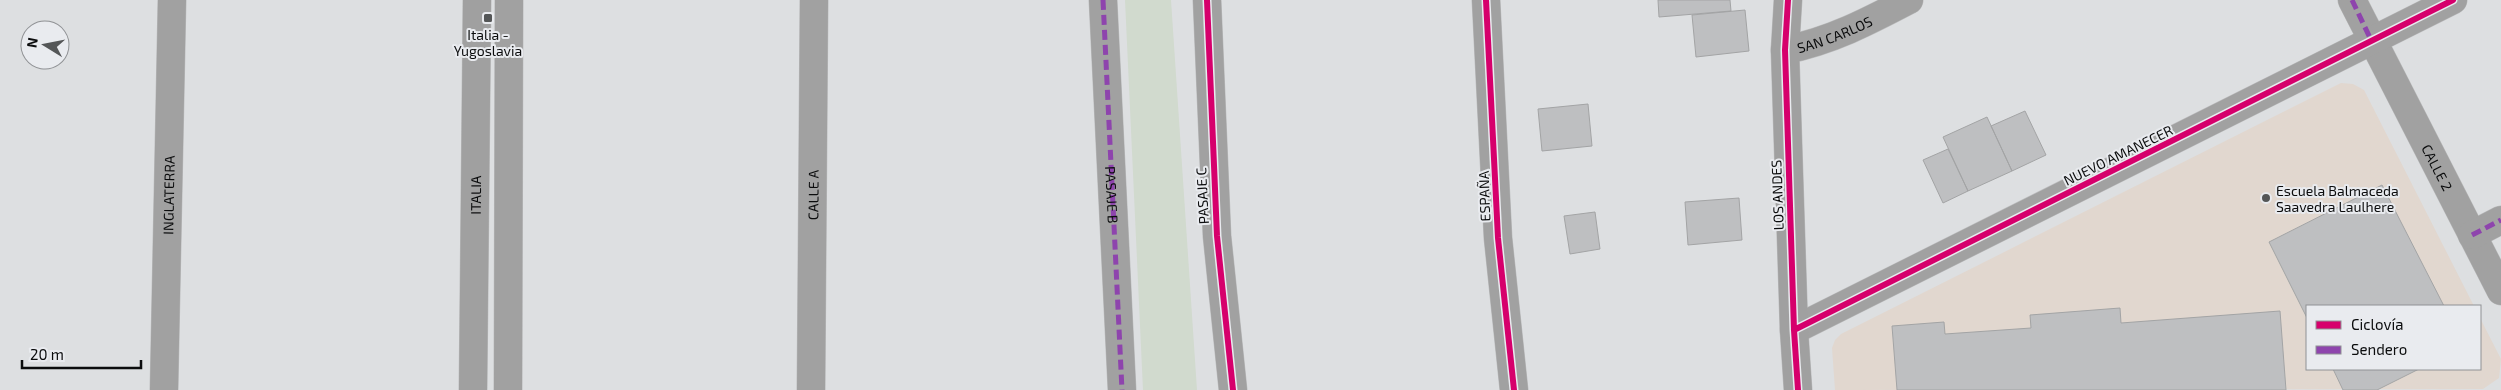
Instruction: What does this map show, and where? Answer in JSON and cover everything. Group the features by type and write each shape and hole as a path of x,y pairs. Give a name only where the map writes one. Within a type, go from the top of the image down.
{"street":[{"name":"INGLATERRA","path":"164,390 172,0"},
{"name":"ITALIA","path":"473,390 477,0"},
{"path":"508,390 509,0"},
{"name":"CALLE A","path":"811,390 814,0"},
{"name":"PASAJE B","path":"1103,0 1122,390"},
{"name":"PASAJE C","path":"1207,0 1216,236 1233,390"},
{"name":"ESPAÑA","path":"1486,0 1498,238 1514,390"},
{"name":"LOS ANDES","path":"1788,0 1786,50 1794,330 1798,390"},
{"name":"SAN CARLOS","path":"1786,50 1826,40 1844,33 1909,0"},
{"name":"CALLE 2","path":"2352,0 2501,291"},
{"name":"NUEVO AMANECER","path":"1794,330 2453,0"},
{"path":"2472,235 2501,220"}],"shaded area":[{"path":"1125,0 1171,0 1197,390 1143,390"},
{"name":"Escuela Balmaceda Saavedra Laulhere","path":"2341,83 2353,84 2364,90 2473,305 2306,305 2306,370 2481,370 2481,320 2501,359 2499,378 2483,389 1835,390 1832,348 1835,340 1841,334"}],"building":[{"path":"1658,0 1730,0 1731,11 1659,17"},
{"path":"1745,10 1749,51 1696,57 1692,15"},
{"path":"1588,104 1592,146 1542,151 1538,109"},
{"path":"2025,111 2046,155 2012,171 1991,126"},
{"path":"1987,117 2012,171 1968,191 1943,137"},
{"path":"1948,149 1968,191 1943,203 1923,160"},
{"path":"2382,185 2443,305 2306,305 2306,316 2269,242"},
{"path":"1739,198 1742,240 1688,245 1685,202"},
{"path":"1595,212 1600,249 1570,254 1564,216"},
{"path":"2120,308 2121,323 2280,311 2286,390 1897,390 1892,326 1944,322 1945,334 2031,328 2030,315"},
{"path":"2333,370 2417,370 2377,390 2343,390"}],"marked path":[{"path":"1103,0 1122,390"},
{"path":"2352,0 2372,42"},
{"path":"2472,235 2501,220"}],"cycle path":[{"path":"1207,0 1217,236 1233,390"},
{"path":"1486,0 1498,238 1514,390"},
{"path":"1788,0 1785,50 1794,330 1798,390"},
{"path":"1794,330 2453,0"}],"place":[{"name":"Italia - Yugoslavia","path":"488,18"},
{"name":"Escuela Balmaceda Saavedra Laulhere","path":"2266,198"}]}
